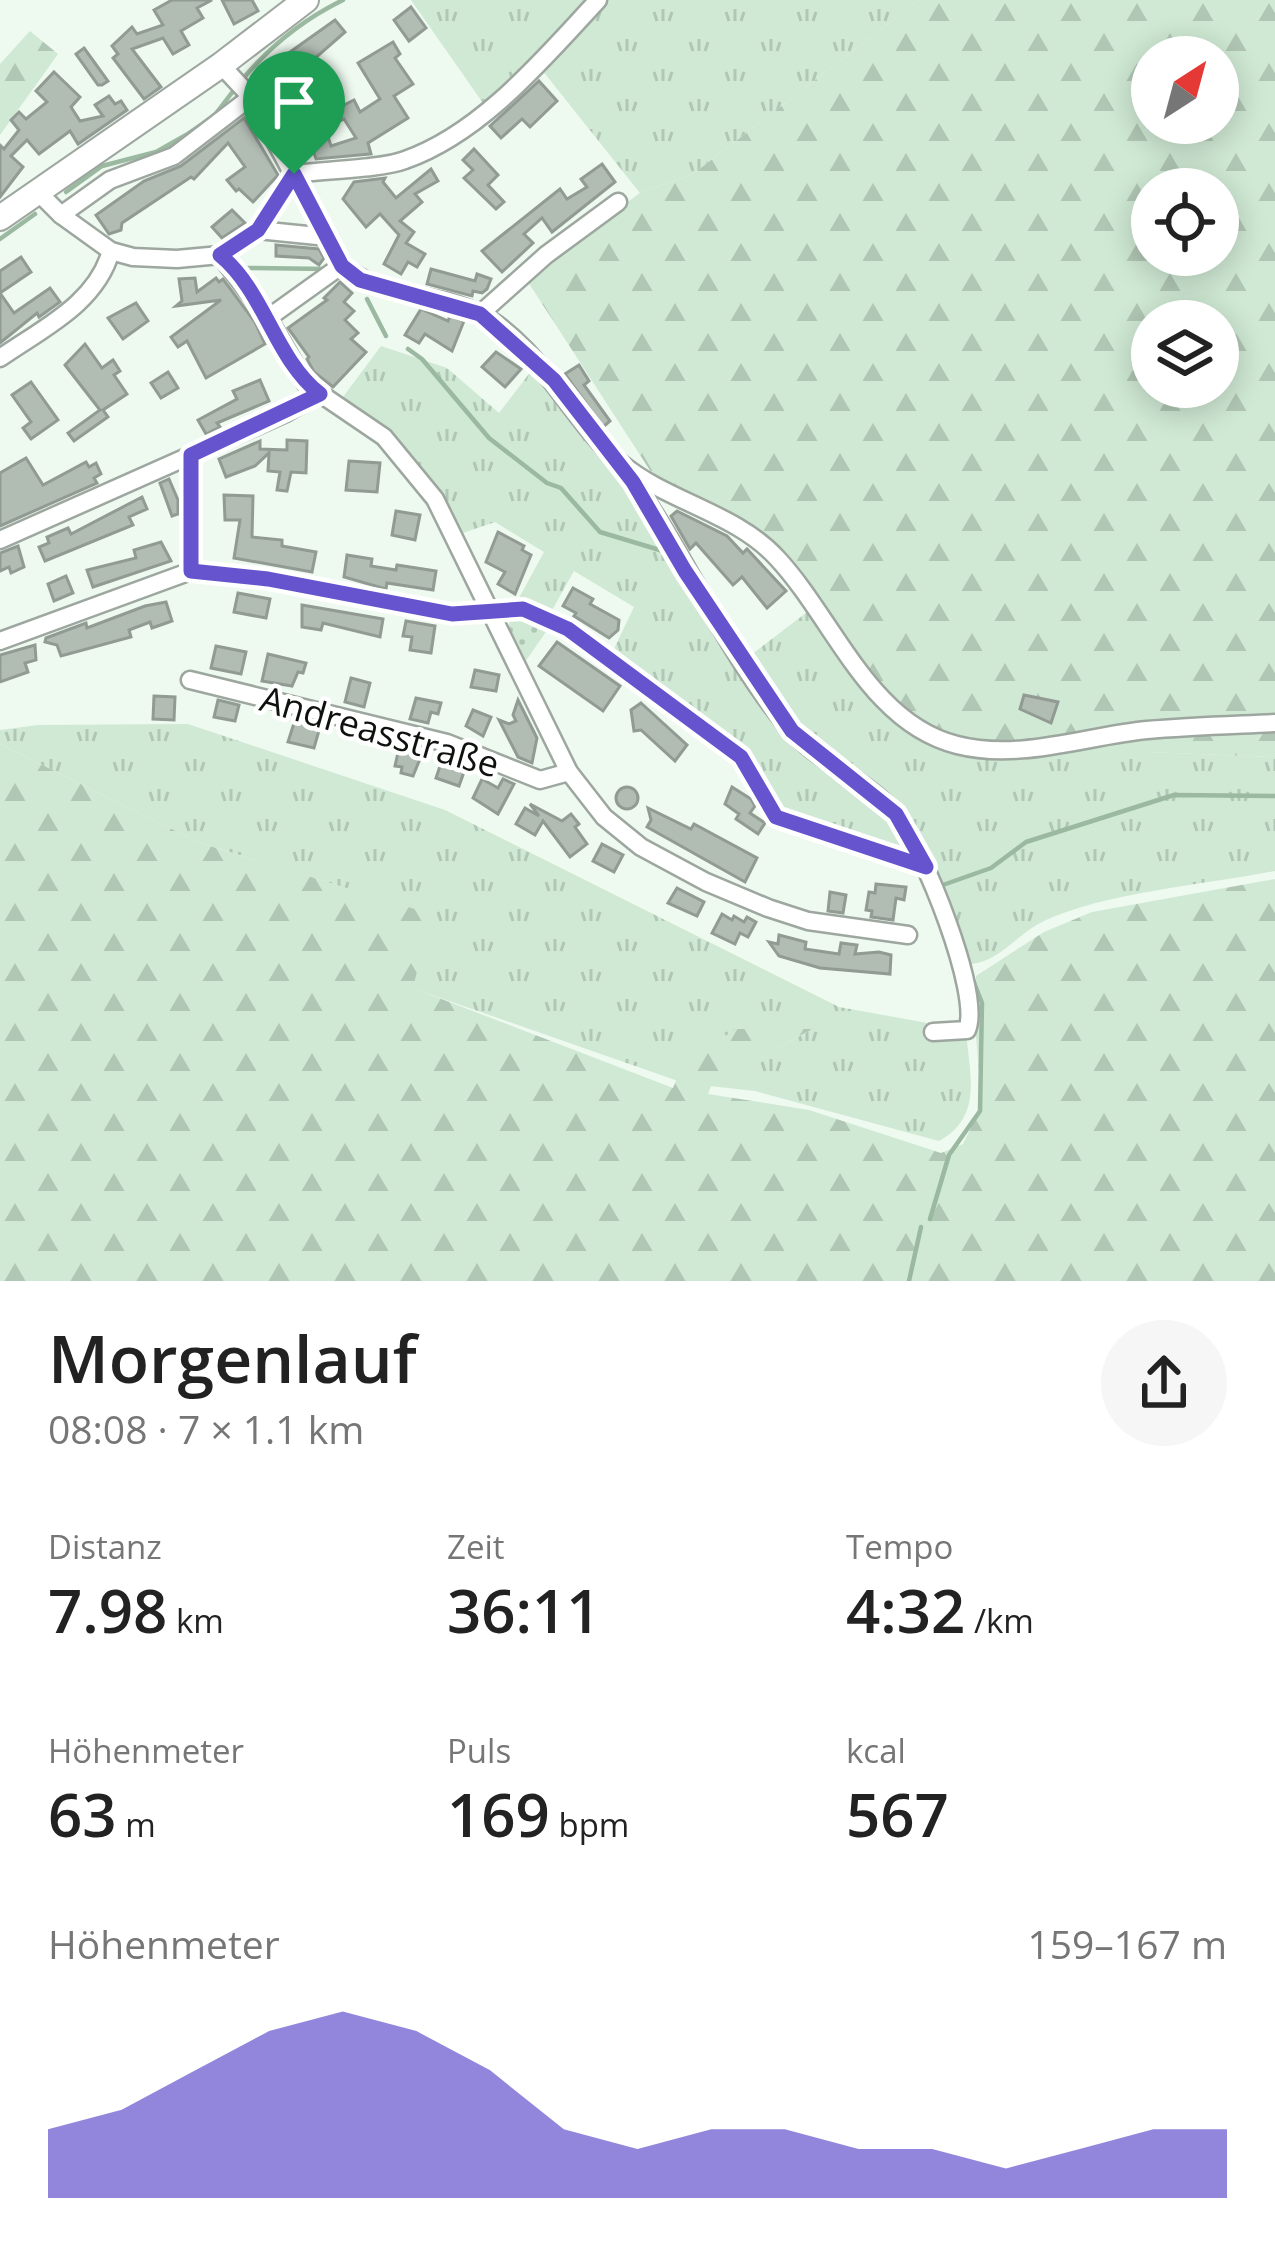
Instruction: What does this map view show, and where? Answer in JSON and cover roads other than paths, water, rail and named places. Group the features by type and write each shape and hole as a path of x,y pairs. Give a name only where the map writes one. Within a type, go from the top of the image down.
{"main road":[{"path":"0,218 38,192 237,82 279,11 306,0"}],"street":[{"path":"294,174 395,163 435,146 495,103 598,0"},
{"path":"62,215 110,180 174,156 237,82 294,174 342,266 383,289 480,314 554,380 596,439 618,461 792,731 896,814 926,867 971,999 967,1030 933,1032"},
{"path":"38,192 111,250 177,259 220,255 258,230 294,174"},
{"path":"480,314 546,255 618,202"},
{"path":"258,230 327,237"},
{"path":"0,358 92,291 111,250"},
{"path":"220,255 268,318 298,373 320,394 384,437 435,499 569,772 604,818 641,847 706,882 808,921 908,935"},
{"path":"268,318 342,266"},
{"path":"0,540 320,394"},
{"path":"191,455 191,571"},
{"path":"618,461 775,555 870,685 893,710 937,738 1009,750 1148,730 1275,723"},
{"path":"0,641 191,571 268,579 452,614 523,609 568,629 741,757 776,817 926,867"},
{"name":"Andreasstraße","path":"190,680 447,742 540,780 569,772"}],"waterway":[{"path":"241,81 287,35 343,0"},
{"path":"66,192 102,166 156,152 186,135 214,116 234,90"},
{"path":"0,239 35,214"},
{"path":"246,268 327,269"},
{"path":"367,299 386,336"},
{"path":"408,349 422,359 489,438 547,483 561,488 600,532 663,551 692,593"},
{"path":"940,886 991,868 1026,842 1174,795 1275,796"},
{"path":"930,1219 949,1155 980,1111 982,1003 973,980"},
{"path":"909,1281 921,1227"}]}
